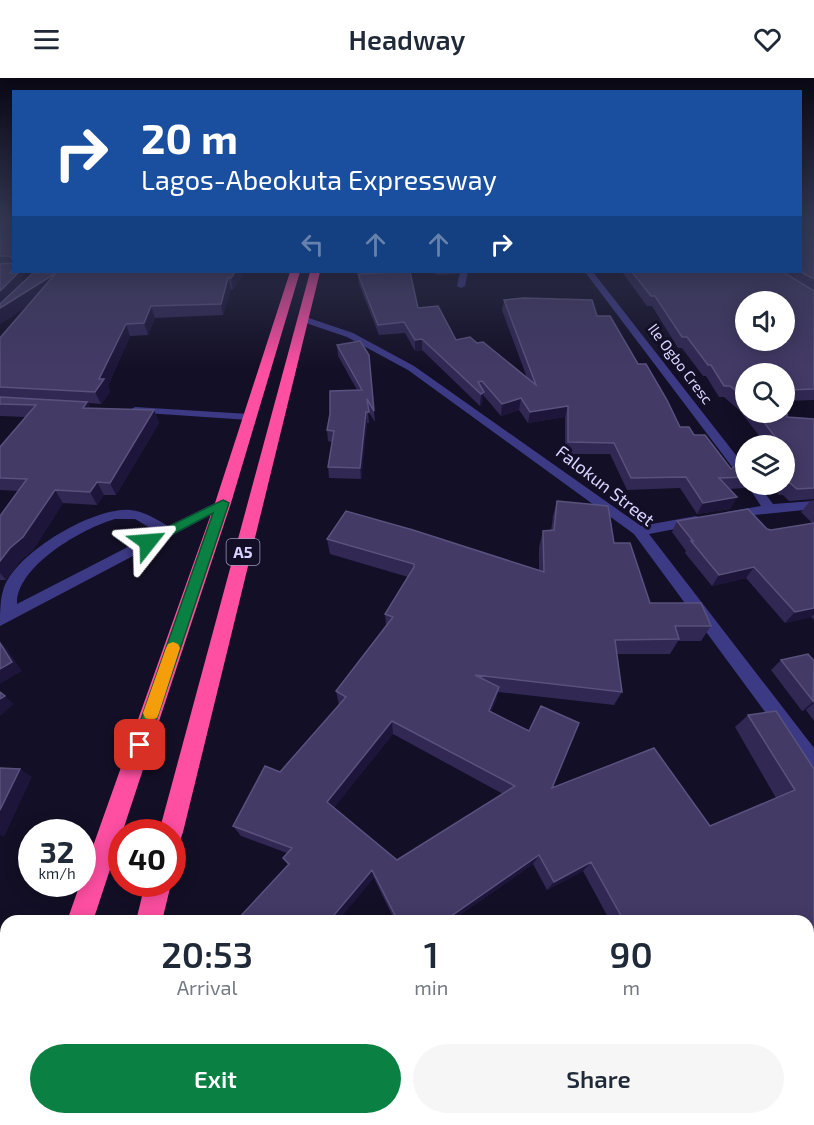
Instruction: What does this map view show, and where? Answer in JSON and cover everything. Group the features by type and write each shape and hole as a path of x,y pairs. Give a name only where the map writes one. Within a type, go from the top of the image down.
{"highway":[{"name":"A5","path":"82,915 223,503 295,273"},
{"name":"A5","path":"174,819 315,273"},
{"path":"150,915 155,897"}],"street":[{"path":"461,286 464,273"},
{"name":"Ile Ogbo Cresc","path":"590,273 735,463"},
{"name":"Falokun Street","path":"303,319 350,335 411,368 639,531 814,763"},
{"path":"121,410 249,417"},
{"path":"760,495 770,508"},
{"path":"5,617 223,503"},
{"path":"639,531 770,508 814,505"},
{"path":"5,617 10,589 22,573 68,533 93,521 129,513 152,522 167,532"}],"building":[{"path":"0,271 18,273 0,291"},
{"path":"802,271 814,271 814,279 802,273"},
{"path":"33,273 56,273 0,308 0,304"},
{"path":"56,273 234,273 231,278 228,278 221,304 151,306 144,323 126,324 99,379 104,379 95,392 0,387 0,338"},
{"path":"410,273 418,308 438,306 456,340 470,337 477,343 483,342 536,385 504,300 524,298 592,300 597,316 610,316 638,364 646,364 680,427 689,427 694,435 705,435 731,469 735,466 735,477 719,478 737,497 703,503 686,477 631,478 614,443 568,442 568,406 530,412 521,398 502,404 482,381 478,382 484,392 481,394 422,339 415,340 404,322 378,325 358,274"},
{"path":"633,273 785,273 814,291 814,389 795,390 795,363 735,363 735,390 730,386 724,386 711,365 708,365 687,337 682,337 655,296 651,296"},
{"path":"360,341 369,355 374,411 367,399 369,412 366,412 360,468 328,467 334,431 327,430 330,391 362,390 337,345"},
{"path":"0,397 87,402 83,408 154,410 110,483 97,482 90,492 55,490 23,537 0,561 0,516 27,479 0,478 0,447 36,405 0,404"},
{"path":"795,418 814,419 814,488 795,487 795,435 774,435 764,423 795,423"},
{"path":"557,501 608,506 614,543 630,543 650,603 701,603 711,626 675,626 679,639 615,640 622,692 475,675 499,687 489,711 529,731 541,706 579,723 552,788 654,748 710,826 795,790 748,715 776,711 814,769 814,915 621,915 591,862 554,882 539,855 453,915 395,915 372,870 334,915 242,915 289,864 283,858 292,848 233,826 265,766 280,772 346,697 336,691 393,617 385,614 414,567 414,564 327,539 346,511 544,572 543,531 554,530","holes":["392,721 515,786 397,860 327,802"]},
{"path":"748,509 767,529 771,530 814,523 814,608 795,612 754,567 719,575 677,521"},
{"path":"0,643 12,662 0,669"},
{"path":"808,654 814,661 813,701 781,660"},
{"path":"0,768 20,769 0,810"}],"slow traffic":[{"path":"151,713 173,648"}],"route":[{"path":"140,745 223,503 148,542"}]}
